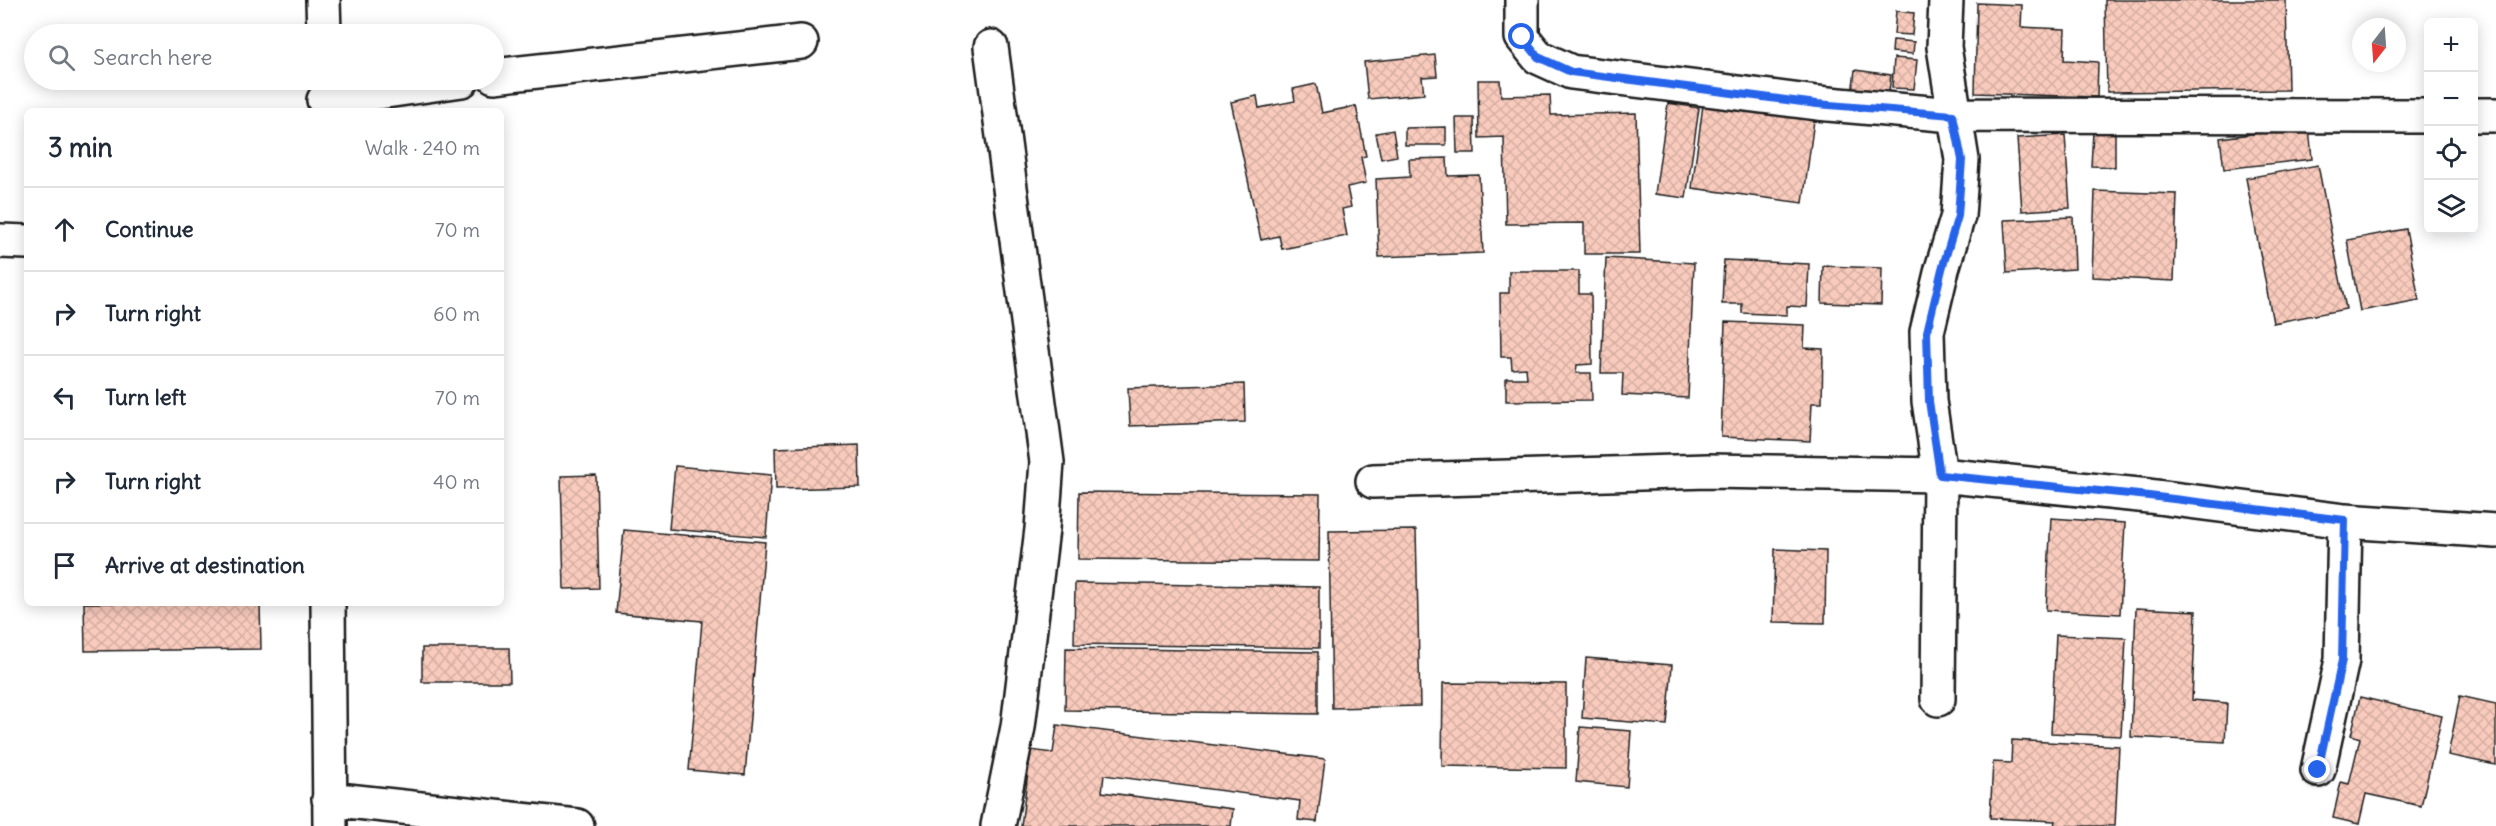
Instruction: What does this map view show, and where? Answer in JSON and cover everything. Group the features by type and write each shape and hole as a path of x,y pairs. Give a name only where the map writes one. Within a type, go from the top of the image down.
{"street":[{"path":"323,0 324,24"},
{"path":"1522,0 1522,37 1538,57 1571,72 1817,104 1953,115 2424,116"},
{"path":"1938,699 1940,475 1929,401 1927,332 1958,216 1962,160 1953,115 1944,46 1946,0"},
{"path":"504,75 801,42"},
{"path":"991,48 1047,462 1042,529 1018,727 998,826"},
{"path":"324,97 381,90"},
{"path":"2478,116 2496,115"},
{"path":"0,241 24,242"},
{"path":"1373,481 1708,471 1940,475 2149,496 2345,520 2496,531"},
{"path":"2318,770 2342,660 2345,520"},
{"path":"328,606 330,812 577,826"}],"building":[{"path":"2105,0 2286,0 2288,90 2107,92"},
{"path":"1977,3 2022,5 2021,27 2065,29 2064,60 2098,62 2097,97 1975,93"},
{"path":"1896,11 1914,13 1912,35 1894,34"},
{"path":"1893,40 1914,42 1913,54 1892,52"},
{"path":"1435,55 1437,76 1422,77 1424,94 1368,99 1364,62"},
{"path":"1894,58 1917,60 1914,89 1892,88"},
{"path":"1855,70 1891,75 1888,99 1852,94"},
{"path":"1478,80 1500,80 1501,96 1550,95 1551,115 1636,113 1640,254 1584,254 1584,223 1506,224 1504,137 1479,138"},
{"path":"1316,84 1322,113 1356,106 1366,156 1361,157 1366,183 1347,187 1351,207 1342,209 1347,236 1282,249 1279,236 1261,240 1231,102 1257,96 1259,108 1295,101 1293,89"},
{"path":"1668,103 1699,108 1686,198 1655,194"},
{"path":"1703,105 1814,120 1803,203 1692,188"},
{"path":"1456,118 1474,118 1475,153 1457,153"},
{"path":"1446,127 1446,145 1405,145 1405,128"},
{"path":"2309,127 2312,159 2224,169 2220,138"},
{"path":"1393,130 1397,156 1381,159 1376,133"},
{"path":"2093,132 2115,132 2115,167 2091,166"},
{"path":"2065,135 2070,208 2022,211 2017,138"},
{"path":"1447,158 1448,176 1479,175 1483,253 1379,257 1376,179 1410,177 1409,159"},
{"path":"2318,165 2346,309 2273,323 2246,178"},
{"path":"2095,191 2177,194 2174,281 2092,277"},
{"path":"2073,217 2075,269 2007,273 2004,220"},
{"path":"2406,229 2419,300 2360,311 2347,240"},
{"path":"1606,258 1694,263 1688,398 1622,395 1623,373 1601,373"},
{"path":"1724,260 1809,264 1807,307 1787,306 1787,315 1742,313 1742,304 1722,304"},
{"path":"1823,266 1882,268 1881,305 1822,303"},
{"path":"1509,271 1579,271 1579,294 1591,294 1592,364 1577,365 1576,373 1591,373 1592,400 1506,401 1506,378 1527,378 1526,368 1512,369 1511,357 1501,357 1500,293 1509,293"},
{"path":"1725,322 1805,325 1804,348 1823,349 1822,403 1812,403 1810,441 1721,437"},
{"path":"1244,384 1245,422 1130,426 1128,388"},
{"path":"859,445 860,487 776,489 775,448"},
{"path":"675,466 771,475 766,537 669,529"},
{"path":"596,475 599,588 564,589 561,476"},
{"path":"1079,492 1320,494 1319,561 1078,559"},
{"path":"2051,518 2125,523 2120,614 2046,610"},
{"path":"624,530 765,542 745,775 689,770 702,621 616,613"},
{"path":"1416,530 1420,706 1332,708 1329,531"},
{"path":"1775,549 1826,551 1825,623 1773,622"},
{"path":"1075,583 1319,587 1319,648 1074,644"},
{"path":"84,606 260,606 261,649 85,651"},
{"path":"2136,608 2196,611 2192,700 2227,703 2225,742 2131,737"},
{"path":"2056,635 2126,638 2121,736 2051,733"},
{"path":"422,648 509,648 510,682 422,682"},
{"path":"1066,648 1318,652 1318,714 1065,710"},
{"path":"1586,658 1672,665 1667,725 1582,718"},
{"path":"1443,683 1566,684 1566,768 1442,766"},
{"path":"2460,696 2496,704 2496,765 2448,755"},
{"path":"2360,697 2442,716 2421,806 2366,794 2359,824 2333,818 2341,782 2349,784 2360,738 2351,735"},
{"path":"1057,725 1325,759 1317,822 1298,820 1300,801 1104,775 1102,792 1233,809 1231,826 1021,826 1031,750 1053,753"},
{"path":"1580,727 1631,731 1627,787 1576,782"},
{"path":"2012,740 2119,746 2115,826 2054,826 2055,821 1990,818 1993,762 2011,763"}],"route":[{"path":"1522,37 1538,57 1571,72 1817,104 1953,115 1962,160 1958,216 1927,332 1929,401 1940,475 2149,496 2345,520 2342,660 2318,770"}]}
